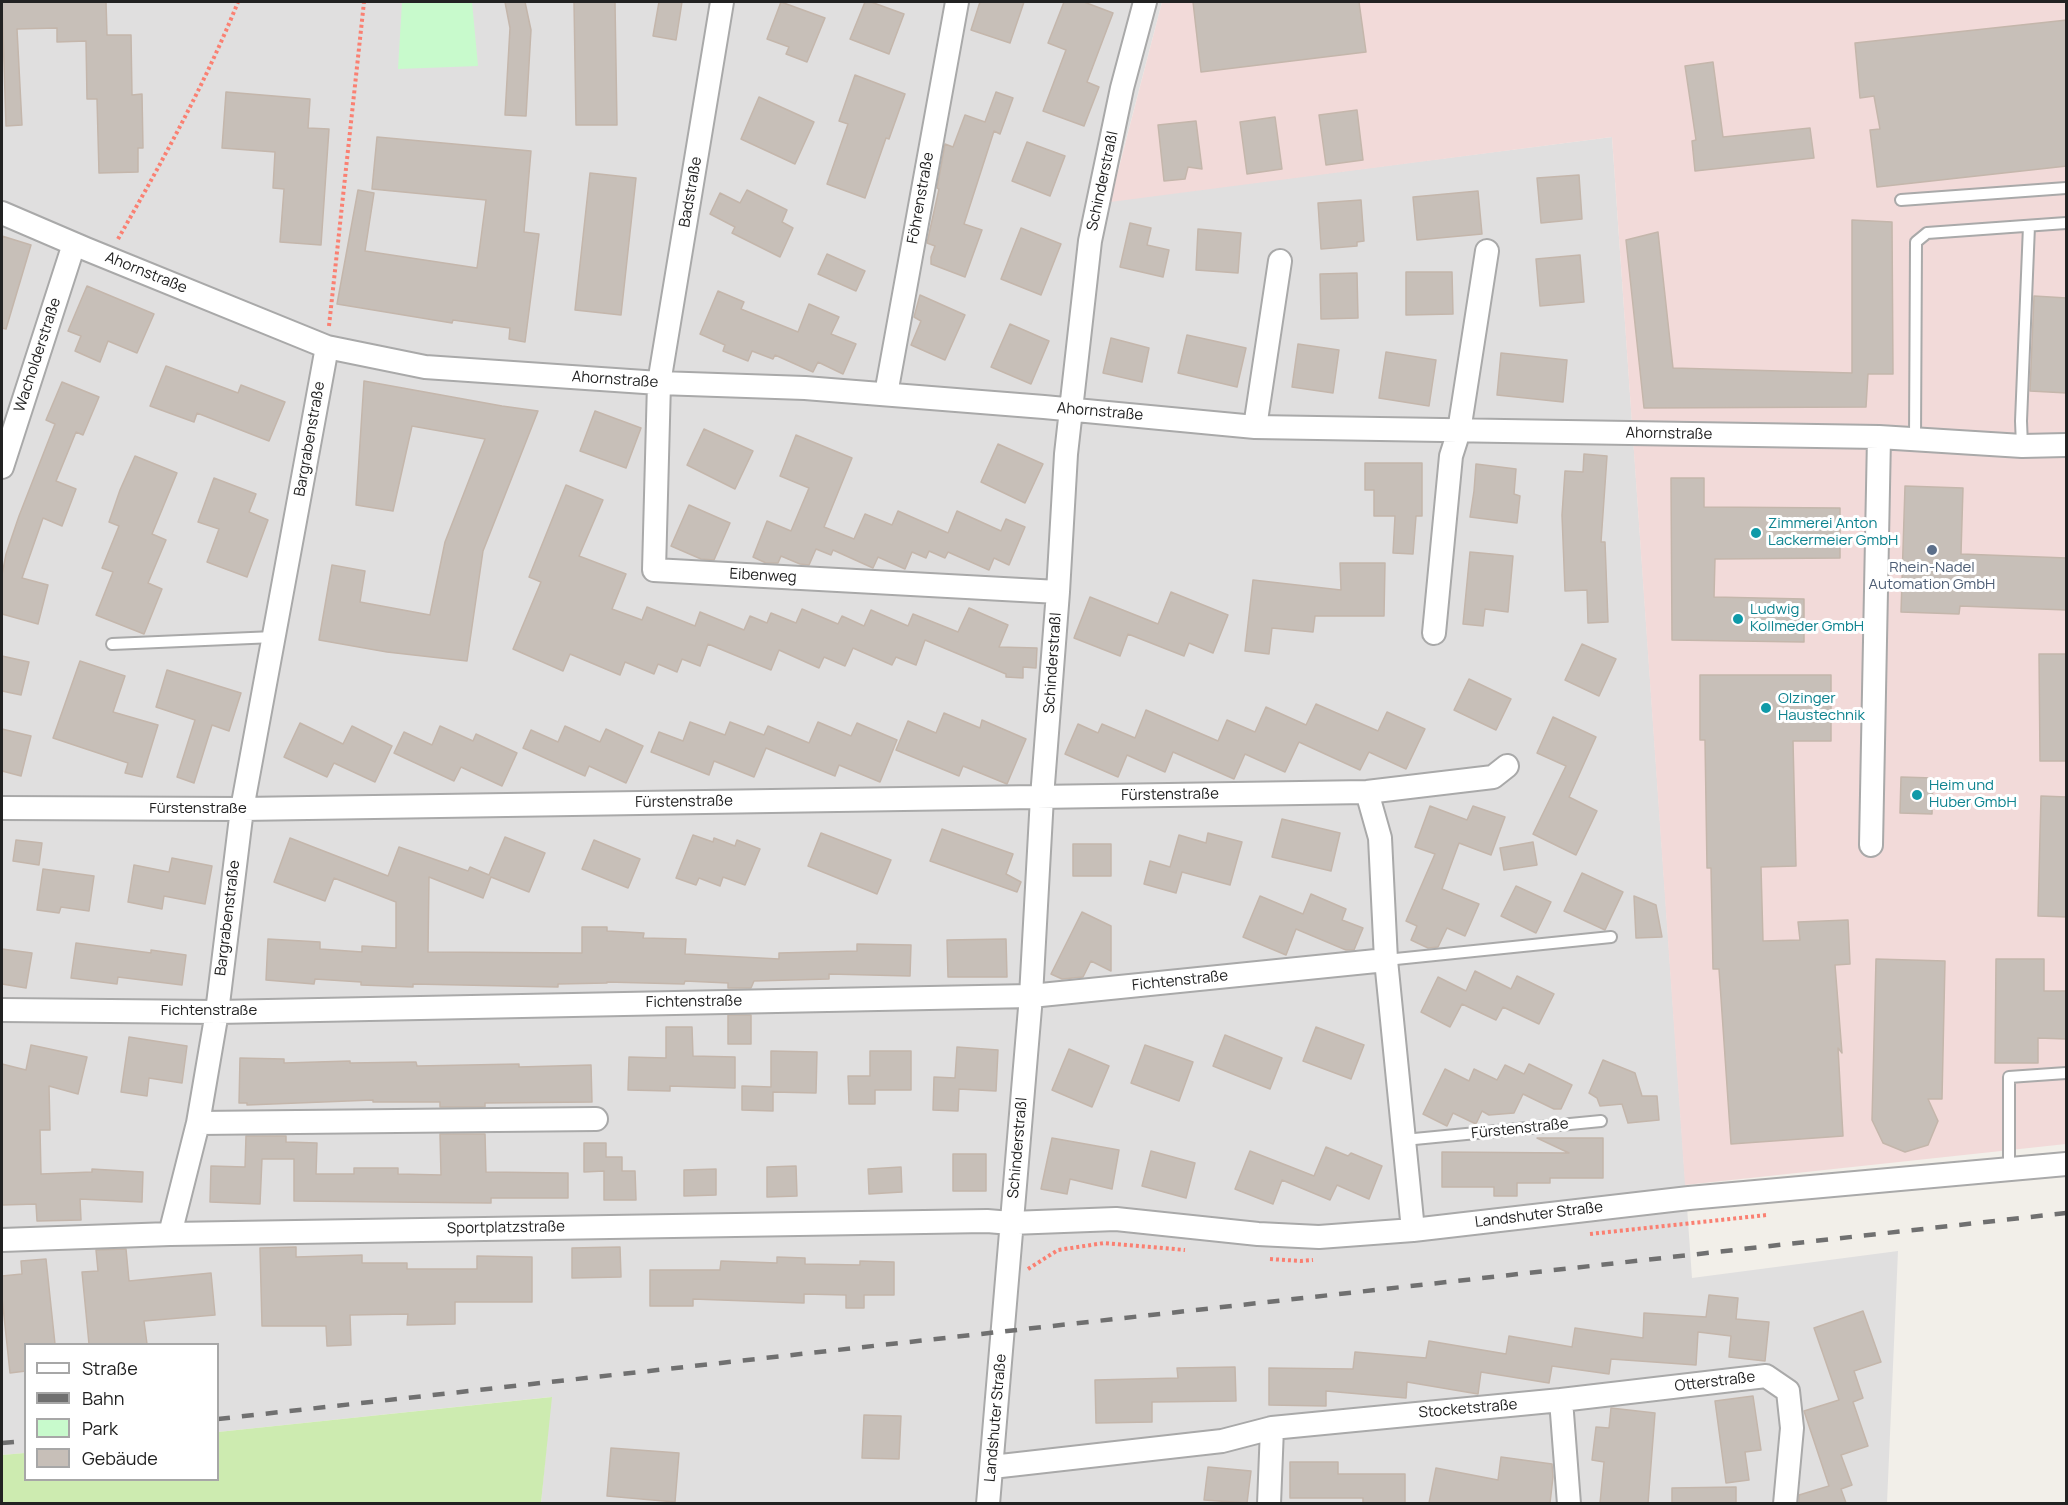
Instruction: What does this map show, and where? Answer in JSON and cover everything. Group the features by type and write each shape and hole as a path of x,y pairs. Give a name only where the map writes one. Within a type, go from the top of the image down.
{"street":[{"name":"Badstraße","path":"659,383 722,2"},
{"name":"Föhrenstraße","path":"886,394 957,2"},
{"name":"Schinderstraßl","path":"1004,1332 1031,996 1042,797 1066,454 1090,242 1122,88 1145,2"},
{"name":"Ahornstraße","path":"2,213 107,258 327,346 425,367 659,383 805,388 1255,428 1879,437 2022,446 2067,446"},
{"name":"Wacholderstraße","path":"2,466 74,244"},
{"path":"1434,633 1451,456 1459,431 1487,250"},
{"path":"1255,428 1280,261"},
{"name":"Bargrabenstraße","path":"170,1234 198,1123 217,1012 242,809 327,346"},
{"name":"Eibenweg","path":"659,383 654,570 1058,592"},
{"path":"1871,845 1879,437"},
{"name":"Fürstenstraße","path":"2,808 242,809 1367,792 1493,777 1507,766"},
{"path":"1367,792 1380,838 1386,960 1413,1230"},
{"name":"Fichtenstraße","path":"2,1010 217,1012 1031,996 1386,960"},
{"path":"198,1123 596,1119"},
{"name":"Landshuter Straße","path":"1011,1223 1116,1219 1258,1234 1319,1236 1413,1230 1689,1198 2067,1164"},
{"name":"Sportplatzstraße","path":"2,1240 170,1234 975,1221 1011,1223"},
{"name":"Landshuter Straße","path":"988,1503 996,1395 1004,1332"},
{"name":"Otterstraße","path":"1561,1400 1766,1376 1788,1390 1792,1428 1785,1503"},
{"path":"1561,1400 1569,1503"},
{"name":"Stocketstraße","path":"992,1467 1222,1441 1272,1428 1561,1400"},
{"path":"1269,1503 1272,1428"}],"lane":[{"path":"1901,200 2067,188"},
{"path":"1915,439 1916,242 1927,233 2067,223"},
{"path":"2022,446 2029,226"},
{"path":"112,644 274,637"},
{"path":"1386,960 1611,937"},
{"path":"2009,1170 2009,1077 2067,1073"},
{"name":"Fürstenstraße","path":"1404,1140 1601,1121"}],"path":[{"path":"107,258 156,174 219,49 238,2"},
{"path":"327,346 364,2"}],"shaded area":[{"path":"2,2 1162,2 1110,201 1612,137 1692,1278 1898,1251 1887,1503 541,1503 551,1397 219,1432 219,1343 24,1343 24,1453 2,1455"},
{"path":"1162,2 2066,2 2066,1144 1685,1185 1612,137 1110,202"}],"green space":[{"path":"402,2 472,2 478,66 398,69"},
{"path":"552,1397 541,1503 2,1503 2,1455 24,1453 24,1481 219,1481 219,1432"}],"building":[{"path":"2,2 106,2 107,35 131,35 132,95 142,94 143,148 138,148 138,172 99,173 97,99 87,99 86,41 57,42 57,28 17,29 22,125 6,126"},
{"path":"505,2 525,2 531,30 526,116 505,115 510,28"},
{"path":"574,2 615,2 617,125 576,125"},
{"path":"659,2 682,2 676,40 653,36"},
{"path":"781,2 825,18 807,62 786,54 789,47 767,39"},
{"path":"865,2 904,14 889,54 850,39"},
{"path":"980,2 1024,2 1010,43 971,30"},
{"path":"1064,2 1084,2 1113,13 1087,82 1099,87 1084,126 1043,111 1066,50 1048,43"},
{"path":"1193,2 1359,2 1366,52 1201,72"},
{"path":"2067,20 2067,166 1877,187 1870,130 1880,129 1874,96 1860,98 1855,43"},
{"path":"1713,62 1723,137 1810,128 1814,158 1695,171 1692,141 1696,140 1685,66"},
{"path":"855,75 905,94 889,139 886,138 865,198 827,184 848,124 839,121"},
{"path":"226,92 310,99 308,128 329,129 321,245 280,242 284,189 273,188 275,152 222,148"},
{"path":"996,92 1013,98 1000,134 994,131 964,224 982,230 965,277 931,264 935,246 927,243 939,189 937,188 945,144 953,147 965,115 985,122"},
{"path":"759,97 814,122 795,164 741,139"},
{"path":"1357,110 1363,160 1326,165 1319,115"},
{"path":"1275,117 1282,169 1247,174 1240,122"},
{"path":"1196,121 1202,169 1188,167 1185,179 1164,181 1158,125"},
{"path":"377,137 531,151 524,232 539,234 525,342 509,339 510,328 453,320 452,323 337,304 358,190 374,193 365,251 477,268 486,200 372,189"},
{"path":"1027,142 1065,156 1050,196 1012,181"},
{"path":"590,173 636,178 621,315 575,310"},
{"path":"1579,175 1582,219 1541,223 1537,178"},
{"path":"747,190 787,210 782,222 793,228 780,257 732,233 735,227 710,214 720,193 740,203"},
{"path":"1478,191 1482,234 1417,240 1413,197"},
{"path":"1361,200 1364,241 1357,242 1357,246 1321,249 1318,203"},
{"path":"1852,220 1892,222 1893,374 1868,374 1866,407 1644,408 1626,240 1658,232 1673,368 1852,373"},
{"path":"1130,223 1151,228 1147,245 1169,250 1163,277 1120,267"},
{"path":"1021,228 1061,244 1041,295 1001,279"},
{"path":"1198,229 1241,233 1238,273 1196,270"},
{"path":"2,236 31,245 6,329 2,328"},
{"path":"827,254 865,271 856,291 818,274"},
{"path":"1580,255 1584,302 1540,306 1536,259"},
{"path":"1406,272 1452,272 1453,314 1406,315"},
{"path":"1357,273 1358,318 1321,319 1320,274"},
{"path":"87,286 154,314 137,353 108,341 100,362 75,351 81,336 68,331"},
{"path":"718,291 744,302 741,309 798,332 809,304 839,317 831,334 856,344 843,374 818,362 813,372 775,355 773,359 752,351 748,361 723,351 725,345 700,334"},
{"path":"920,295 965,315 945,360 911,345 921,321 914,317"},
{"path":"2034,296 2067,298 2067,393 2030,391"},
{"path":"1010,324 1049,341 1031,384 991,367"},
{"path":"1187,335 1246,348 1237,387 1178,373"},
{"path":"1111,338 1149,348 1142,382 1103,373"},
{"path":"1298,344 1339,350 1333,393 1292,387"},
{"path":"1386,352 1436,360 1429,406 1379,398"},
{"path":"1501,353 1567,360 1563,402 1497,395"},
{"path":"166,366 238,393 241,385 285,402 269,441 197,413 194,422 150,406"},
{"path":"364,381 538,411 483,551 467,661 387,652 319,640 332,565 365,571 360,602 430,615 445,542 485,439 412,426 393,511 356,505"},
{"path":"62,382 99,397 83,435 76,432 56,481 76,489 62,526 43,518 22,578 48,585 38,624 2,614 2,575 6,554 19,516 55,424 46,420"},
{"path":"595,411 641,428 626,468 580,451"},
{"path":"704,429 753,451 735,489 687,465"},
{"path":"796,435 852,458 824,527 854,539 865,514 892,525 898,511 948,533 957,511 1001,531 1006,519 1025,527 1009,565 994,558 989,570 948,552 945,558 929,551 926,558 912,552 905,569 878,557 873,568 833,550 831,555 816,549 809,565 800,564 781,556 778,563 766,563 753,557 767,521 791,531 809,488 780,476"},
{"path":"998,444 1043,464 1025,503 981,482"},
{"path":"1584,454 1607,456 1601,542 1605,542 1608,622 1588,623 1587,590 1565,591 1562,515 1565,471 1583,472"},
{"path":"135,456 177,473 152,534 166,540 148,583 162,589 144,634 96,615 113,572 102,568 119,526 109,522"},
{"path":"1365,463 1422,463 1422,516 1416,516 1413,554 1393,553 1395,516 1374,516 1374,490 1365,490"},
{"path":"1476,464 1516,469 1514,494 1520,496 1517,523 1470,517"},
{"path":"214,478 256,494 249,512 268,520 247,577 207,562 219,529 198,522"},
{"path":"1671,478 1704,478 1704,507 1840,508 1840,558 1715,559 1714,597 1804,599 1804,642 1672,640"},
{"path":"566,485 603,500 579,556 626,574 612,609 642,620 647,607 695,626 700,612 744,630 750,616 767,623 771,613 796,623 802,609 838,624 842,616 864,626 871,610 908,626 913,614 958,632 969,608 1008,625 999,647 1037,648 1036,668 1023,667 1023,678 1006,677 1006,674 925,640 916,665 896,657 892,665 853,648 845,666 824,657 819,668 779,650 771,670 708,644 700,666 682,659 677,672 658,664 654,674 625,662 620,675 570,654 563,671 513,649 541,582 529,577"},
{"path":"1905,486 1963,488 1961,554 2067,558 2067,610 1960,606 1959,614 1901,612"},
{"path":"689,505 730,523 714,560 701,559 671,546"},
{"path":"1470,552 1513,556 1508,612 1485,609 1483,626 1463,624"},
{"path":"1340,563 1385,563 1384,616 1315,616 1313,632 1272,628 1269,654 1245,651 1253,580 1341,590"},
{"path":"1171,592 1228,615 1213,653 1189,643 1184,656 1128,634 1120,656 1074,638 1090,597 1158,624"},
{"path":"1582,644 1616,659 1599,696 1565,680"},
{"path":"2039,654 2067,654 2067,761 2040,761"},
{"path":"2,656 29,662 21,695 2,691"},
{"path":"80,661 125,676 113,712 158,725 142,777 125,773 128,763 53,738"},
{"path":"167,670 241,693 229,731 212,725 194,783 177,777 195,720 156,707"},
{"path":"1700,675 1831,675 1831,741 1793,741 1796,866 1761,867 1763,941 1800,940 1798,922 1848,920 1850,964 1835,965 1842,1053 1838,1048 1843,1136 1731,1144 1719,969 1713,969 1711,868 1707,868 1705,740 1700,740"},
{"path":"1469,679 1511,699 1496,730 1454,710"},
{"path":"1316,704 1378,731 1387,712 1425,729 1406,769 1369,752 1360,770 1299,742 1285,772 1245,754 1234,779 1173,752 1165,772 1127,755 1118,777 1065,754 1078,724 1098,733 1102,724 1135,738 1146,710 1218,741 1227,720 1255,732 1266,707 1306,725"},
{"path":"944,713 980,728 982,720 1026,739 1007,784 963,766 959,776 896,750 908,721 936,733"},
{"path":"1553,717 1596,737 1569,797 1597,811 1576,855 1533,834 1566,766 1537,753"},
{"path":"690,722 725,735 730,722 764,735 768,726 809,743 818,722 851,736 857,723 897,740 880,782 839,765 835,776 766,748 754,777 714,761 709,775 651,752 659,732 683,741"},
{"path":"300,723 343,744 352,726 392,746 375,782 334,763 327,777 284,757"},
{"path":"440,726 473,741 476,734 517,753 502,786 461,767 454,781 394,753 404,732 432,745"},
{"path":"565,726 600,742 606,729 643,746 626,783 589,766 585,776 523,748 531,730 558,742"},
{"path":"2,729 31,736 21,776 2,771"},
{"name":"Heim und Huber GmbH","path":"1901,777 1933,778 1932,814 1900,813"},
{"path":"2041,796 2067,797 2067,917 2038,916"},
{"path":"1430,806 1467,820 1473,806 1505,817 1491,855 1459,843 1442,889 1479,904 1465,936 1447,928 1438,947 1428,948 1411,940 1417,926 1406,921 1435,854 1415,847"},
{"path":"1282,819 1340,833 1331,871 1272,857"},
{"path":"942,829 1013,854 1006,874 1021,882 1017,892 930,861"},
{"path":"821,833 891,860 877,894 808,866"},
{"path":"1208,833 1242,842 1230,885 1182,872 1176,893 1144,884 1150,861 1170,867 1179,835 1206,843"},
{"path":"693,835 713,842 714,838 735,846 737,840 760,849 745,885 723,877 720,886 699,878 696,885 676,878"},
{"path":"505,837 545,853 529,892 491,877 483,898 429,877 428,952 582,953 582,927 607,927 607,931 644,933 643,938 686,939 685,954 779,959 779,953 857,951 857,944 911,945 910,976 829,974 829,979 754,981 751,988 728,988 728,983 685,981 684,984 607,982 558,984 558,987 413,984 413,987 361,985 361,982 315,979 314,984 266,980 268,939 320,942 320,949 362,952 362,946 396,948 396,902 334,878 325,901 274,882 290,838 388,876 399,847 468,871 470,867 489,875"},
{"path":"16,840 42,843 39,865 13,861"},
{"path":"594,840 640,859 628,888 582,869"},
{"path":"1533,842 1537,865 1504,870 1500,848"},
{"path":"1073,844 1111,844 1111,876 1073,876"},
{"path":"172,858 212,866 205,904 164,896 162,909 128,902 134,865 169,872"},
{"path":"43,869 94,876 89,911 61,907 59,913 37,910"},
{"path":"1582,873 1623,892 1605,930 1564,911"},
{"path":"1516,886 1551,902 1536,933 1501,916"},
{"path":"1311,894 1346,909 1342,920 1363,928 1354,950 1346,950 1296,929 1286,955 1243,937 1260,896 1303,914"},
{"path":"1634,896 1656,905 1662,937 1636,938"},
{"path":"1082,912 1111,926 1111,971 1091,961 1083,977 1062,979 1051,974"},
{"path":"1006,939 1007,977 948,977 947,940"},
{"path":"76,943 151,953 151,950 186,955 182,985 118,977 117,984 71,978"},
{"path":"2,949 32,953 26,988 2,984"},
{"path":"1876,959 1945,961 1942,1099 1928,1099 1938,1121 1928,1145 1905,1152 1883,1143 1872,1120"},
{"path":"1996,959 2044,959 2044,991 2066,991 2066,1039 2038,1038 2038,1063 1995,1063"},
{"path":"1475,971 1511,989 1517,976 1554,994 1539,1024 1503,1007 1496,1020 1462,1004 1450,1027 1421,1012 1438,977 1466,991"},
{"path":"728,1015 751,1015 751,1044 728,1044"},
{"path":"666,1027 692,1027 693,1056 735,1057 735,1088 670,1086 670,1091 628,1090 629,1057 666,1058"},
{"path":"1316,1027 1364,1045 1351,1079 1303,1061"},
{"path":"1225,1035 1282,1058 1270,1089 1213,1066"},
{"path":"129,1037 187,1046 182,1083 149,1078 147,1096 121,1092"},
{"path":"31,1045 87,1057 78,1094 49,1086 50,1130 40,1130 41,1174 92,1172 92,1169 143,1172 142,1202 80,1199 81,1220 37,1221 36,1204 2,1205 2,1064 26,1070"},
{"path":"1145,1045 1193,1062 1179,1101 1131,1083"},
{"path":"957,1047 998,1050 996,1091 959,1089 958,1111 933,1110 934,1077 955,1078"},
{"path":"1069,1049 1109,1066 1092,1107 1052,1090"},
{"path":"771,1051 817,1052 816,1093 773,1092 773,1111 742,1110 742,1086 771,1087"},
{"path":"870,1051 911,1051 911,1090 875,1090 875,1104 849,1104 848,1076 870,1076"},
{"path":"240,1058 284,1059 284,1063 416,1062 417,1066 591,1065 592,1102 485,1103 485,1107 440,1107 440,1102 373,1102 373,1100 247,1105 247,1103 239,1103"},
{"path":"1603,1060 1635,1073 1642,1096 1657,1096 1659,1120 1628,1123 1622,1104 1600,1106 1597,1098 1589,1093"},
{"path":"1529,1064 1572,1085 1561,1109 1554,1109 1523,1094 1514,1113 1489,1115 1482,1111 1476,1124 1453,1113 1447,1126 1423,1114 1445,1069 1469,1081 1474,1069 1497,1080 1505,1065 1524,1074"},
{"path":"440,1134 485,1134 486,1172 568,1173 568,1198 491,1198 491,1203 294,1201 294,1159 262,1159 260,1204 210,1202 211,1166 245,1167 246,1136 286,1136 286,1142 317,1143 316,1174 354,1174 354,1168 398,1168 398,1174 441,1175"},
{"path":"1052,1138 1119,1150 1112,1189 1070,1179 1067,1194 1041,1189"},
{"path":"1537,1138 1603,1138 1603,1178 1550,1178 1550,1183 1517,1183 1517,1196 1494,1196 1494,1187 1442,1187 1442,1152 1569,1153"},
{"path":"584,1143 606,1143 606,1157 622,1157 622,1171 635,1171 636,1200 604,1200 604,1171 584,1172"},
{"path":"1326,1147 1348,1156 1351,1153 1382,1166 1369,1199 1337,1185 1330,1200 1282,1180 1273,1204 1235,1189 1250,1151 1314,1176"},
{"path":"1151,1151 1195,1163 1186,1198 1142,1186"},
{"path":"953,1154 986,1154 986,1191 953,1191"},
{"path":"796,1166 797,1196 767,1197 767,1167"},
{"path":"901,1167 902,1192 869,1194 868,1169"},
{"path":"716,1169 716,1195 684,1196 684,1170"},
{"path":"296,1247 296,1257 362,1255 362,1263 407,1263 407,1269 477,1269 477,1256 532,1257 532,1302 455,1302 455,1324 407,1325 408,1314 350,1315 351,1345 327,1346 326,1326 262,1326 260,1248"},
{"path":"620,1247 621,1277 572,1278 572,1248"},
{"path":"126,1249 129,1281 211,1273 215,1315 144,1321 147,1343 89,1343 82,1272 98,1271 96,1250"},
{"path":"777,1257 805,1258 805,1264 860,1265 860,1261 894,1262 894,1295 864,1295 864,1308 846,1308 846,1295 804,1294 804,1303 693,1299 693,1306 650,1306 650,1270 720,1270 721,1261 777,1263"},
{"path":"46,1259 55,1343 24,1343 24,1371 10,1373 2,1276 22,1274 21,1261"},
{"path":"1709,1295 1738,1298 1736,1319 1769,1322 1765,1361 1729,1357 1731,1336 1698,1332 1696,1365 1611,1359 1609,1374 1552,1366 1549,1383 1481,1372 1478,1394 1407,1382 1406,1398 1326,1391 1326,1406 1269,1405 1269,1368 1353,1369 1355,1352 1426,1358 1429,1341 1506,1354 1509,1336 1572,1347 1575,1328 1643,1338 1644,1313 1706,1317"},
{"path":"1863,1311 1881,1362 1854,1371 1863,1398 1853,1402 1868,1446 1841,1455 1852,1485 1841,1489 1846,1503 1799,1503 1799,1495 1829,1486 1804,1411 1839,1400 1814,1328"},
{"path":"1235,1367 1236,1401 1152,1402 1152,1422 1096,1423 1095,1380 1178,1378 1177,1368"},
{"path":"1753,1396 1761,1450 1745,1452 1749,1480 1726,1483 1715,1401"},
{"path":"1611,1408 1655,1413 1648,1503 1600,1503 1604,1462 1592,1460 1596,1427 1609,1428"},
{"path":"864,1415 901,1416 899,1459 862,1458"},
{"path":"611,1448 679,1453 675,1502 607,1496"},
{"path":"1501,1457 1552,1464 1550,1503 1429,1503 1436,1468 1498,1480"},
{"path":"1290,1462 1338,1462 1338,1474 1405,1474 1405,1503 1363,1503 1363,1498 1290,1498"},
{"path":"1208,1467 1251,1471 1247,1503 1204,1500"},
{"path":"1736,1487 1736,1503 1672,1503 1672,1488"}],"railway":[{"path":"219,1419 2066,1213"},
{"path":"2,1443 24,1441"}],"place":[{"name":"Zimmerei Anton Lackermeier GmbH","path":"1756,533"},
{"name":"Rhein-Nadel Automation GmbH","path":"1932,550"},
{"name":"Ludwig Kollmeder GmbH","path":"1738,619"},
{"name":"Olzinger Haustechnik","path":"1766,708"},
{"name":"Heim und Huber GmbH","path":"1917,795"}]}
